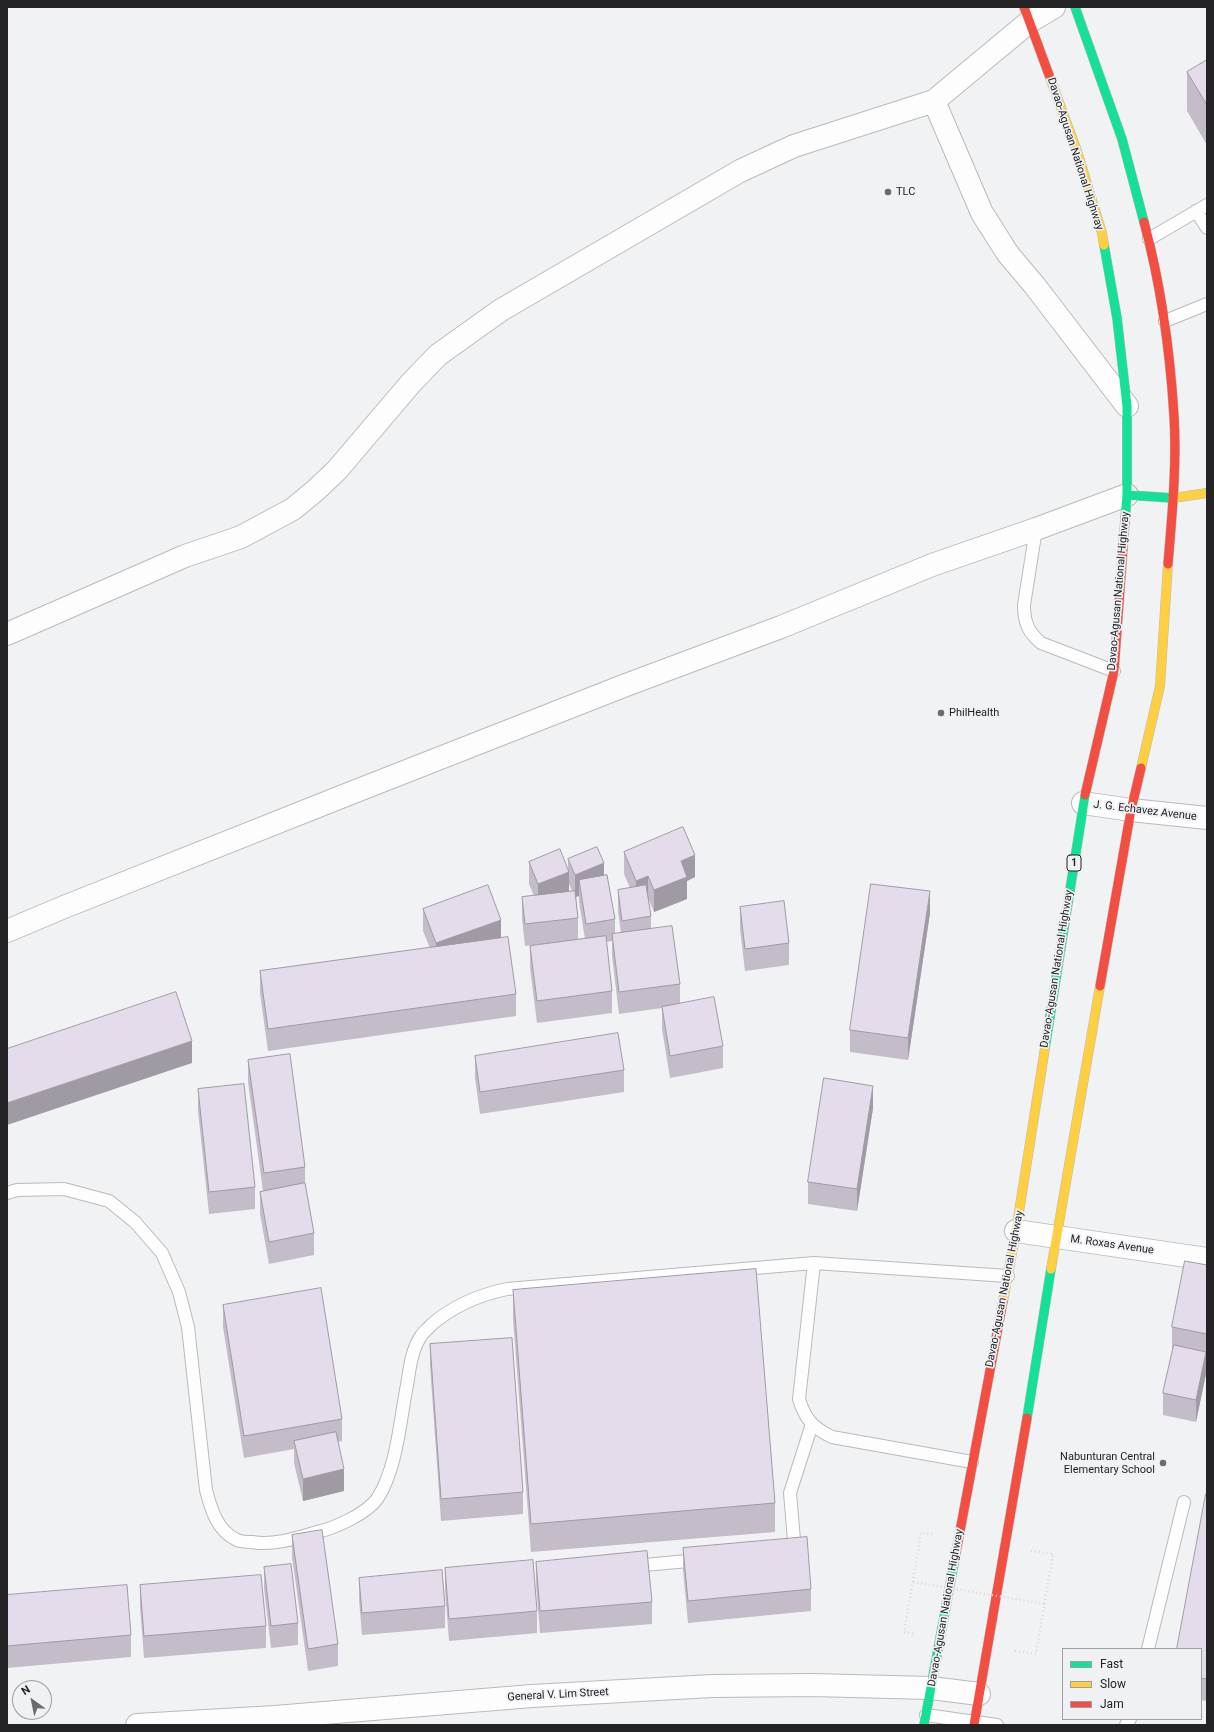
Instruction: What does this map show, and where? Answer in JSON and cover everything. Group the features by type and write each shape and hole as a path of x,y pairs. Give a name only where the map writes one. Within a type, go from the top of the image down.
{"main road":[{"path":"974,1724 1018,1472 1056,1237 1131,810 1160,686 1173,498 1174,417 1165,321 1149,239 1122,138 1075,7"},
{"name":"Davao-Agusan National Highway","path":"925,1720 1016,1231 1083,803 1114,670 1127,495 1128,406 1117,318 1102,233 1077,151 1027,14"},
{"path":"1127,495 1173,498 1207,493"}],"street":[{"path":"7,634 178,559 241,536 293,509 337,470 411,383 438,355 501,310 740,171 794,146 934,101 1027,14 1054,7"},
{"path":"934,101 982,213 1008,254 1035,286 1128,406"},
{"path":"7,932 71,904 626,685 781,627 932,565 1036,529 1127,495"},
{"name":"J. G. Echavez Avenue","path":"1083,803 1207,818"},
{"name":"M. Roxas Avenue","path":"1016,1231 1207,1259"},
{"name":"General V. Lim Street","path":"137,1725 275,1721 532,1696 712,1686 812,1685 931,1688 979,1694"}],"lane":[{"path":"1149,239 1207,205"},
{"path":"1196,211 1207,228"},
{"path":"1165,321 1207,304"},
{"path":"1036,529 1024,605 1024,617 1027,628 1041,643 1114,670"},
{"path":"7,1193 17,1190 64,1189 109,1201 135,1222 162,1253 179,1292 188,1327 206,1490 212,1513 222,1528 237,1540 259,1544 290,1540 332,1528 357,1515 377,1500 393,1459 413,1352 421,1334 441,1317 462,1304 487,1294 507,1289 814,1263 1008,1276"},
{"path":"814,1263 800,1399 803,1412 812,1424 822,1432 832,1437 972,1462"},
{"path":"779,1553 795,1552 790,1493 812,1424"},
{"path":"1148,1648 1184,1502"},
{"path":"620,1567 707,1559"},
{"path":"925,1720 997,1725"}],"path":[{"path":"904,1632 921,1533"},
{"path":"1036,1654 1053,1554"},
{"path":"913,1582 1045,1604"}],"building":[{"path":"1207,60 1207,105 1187,72"},
{"path":"683,827 695,855 681,861 687,877 654,890 648,876 636,881 624,852"},
{"path":"597,847 604,863 575,875 568,859"},
{"path":"560,849 569,872 538,884 529,862"},
{"path":"607,875 615,919 586,924 579,880"},
{"path":"871,884 930,891 908,1038 850,1030"},
{"path":"488,885 501,920 436,943 423,909"},
{"path":"646,885 651,916 622,921 618,890"},
{"path":"575,891 578,918 525,924 522,897"},
{"path":"784,901 789,943 745,949 740,907"},
{"path":"672,926 680,984 619,992 612,934"},
{"path":"606,936 612,991 537,1001 530,946"},
{"path":"508,937 516,994 268,1029 260,971"},
{"path":"176,992 192,1041 7,1103 7,1049"},
{"path":"714,997 723,1046 670,1056 662,1007"},
{"path":"618,1033 624,1070 480,1092 475,1056"},
{"path":"290,1054 305,1167 264,1173 248,1060"},
{"path":"824,1078 873,1086 857,1189 808,1182"},
{"path":"244,1084 255,1187 209,1192 198,1089"},
{"path":"305,1183 314,1233 269,1242 260,1192"},
{"path":"1185,1261 1207,1265 1207,1334 1172,1327"},
{"path":"756,1269 775,1503 531,1524 513,1290"},
{"path":"321,1288 342,1419 244,1436 223,1305"},
{"path":"512,1338 523,1492 441,1499 430,1344"},
{"path":"1174,1345 1206,1352 1196,1400 1163,1393"},
{"path":"336,1432 344,1469 303,1479 294,1441"},
{"path":"1207,1494 1207,1679 1202,1678 1202,1648 1177,1648"},
{"path":"322,1530 338,1644 308,1649 292,1535"},
{"path":"807,1537 811,1589 688,1601 683,1548"},
{"path":"647,1551 652,1602 540,1611 536,1562"},
{"path":"533,1560 537,1611 449,1619 445,1568"},
{"path":"291,1564 298,1623 271,1626 264,1567"},
{"path":"442,1570 445,1606 362,1613 359,1578"},
{"path":"261,1575 266,1626 144,1636 140,1585"},
{"path":"127,1585 131,1635 7,1646 7,1595"}],"traffic: fast":[{"path":"1075,7 1122,139 1144,222"},
{"path":"1104,245 1117,318 1127,406 1127,495 1125,520"},
{"path":"1127,495 1173,498"},
{"path":"1045,1048 1085,795"},
{"path":"1027,1418 1051,1269"},
{"path":"924,1725 954,1563"}],"traffic: slow":[{"path":"1049,75 1077,151 1102,233 1104,245"},
{"path":"1173,498 1207,493"},
{"path":"1141,768 1160,686 1168,564"},
{"path":"1051,1269 1100,986"},
{"path":"1003,1301 1016,1231 1045,1048"}],"traffic: jam":[{"path":"1024,7 1049,75"},
{"path":"1144,222 1164,318 1174,416 1174,471 1168,564"},
{"path":"1085,795 1114,671 1125,520"},
{"path":"1100,986 1131,810 1141,768"},
{"path":"954,1563 1003,1301"},
{"path":"974,1725 1027,1418"}],"place":[{"name":"TLC","path":"888,192"},
{"name":"PhilHealth","path":"941,713"},
{"name":"Nabunturan Central Elementary School","path":"1163,1463"}]}
